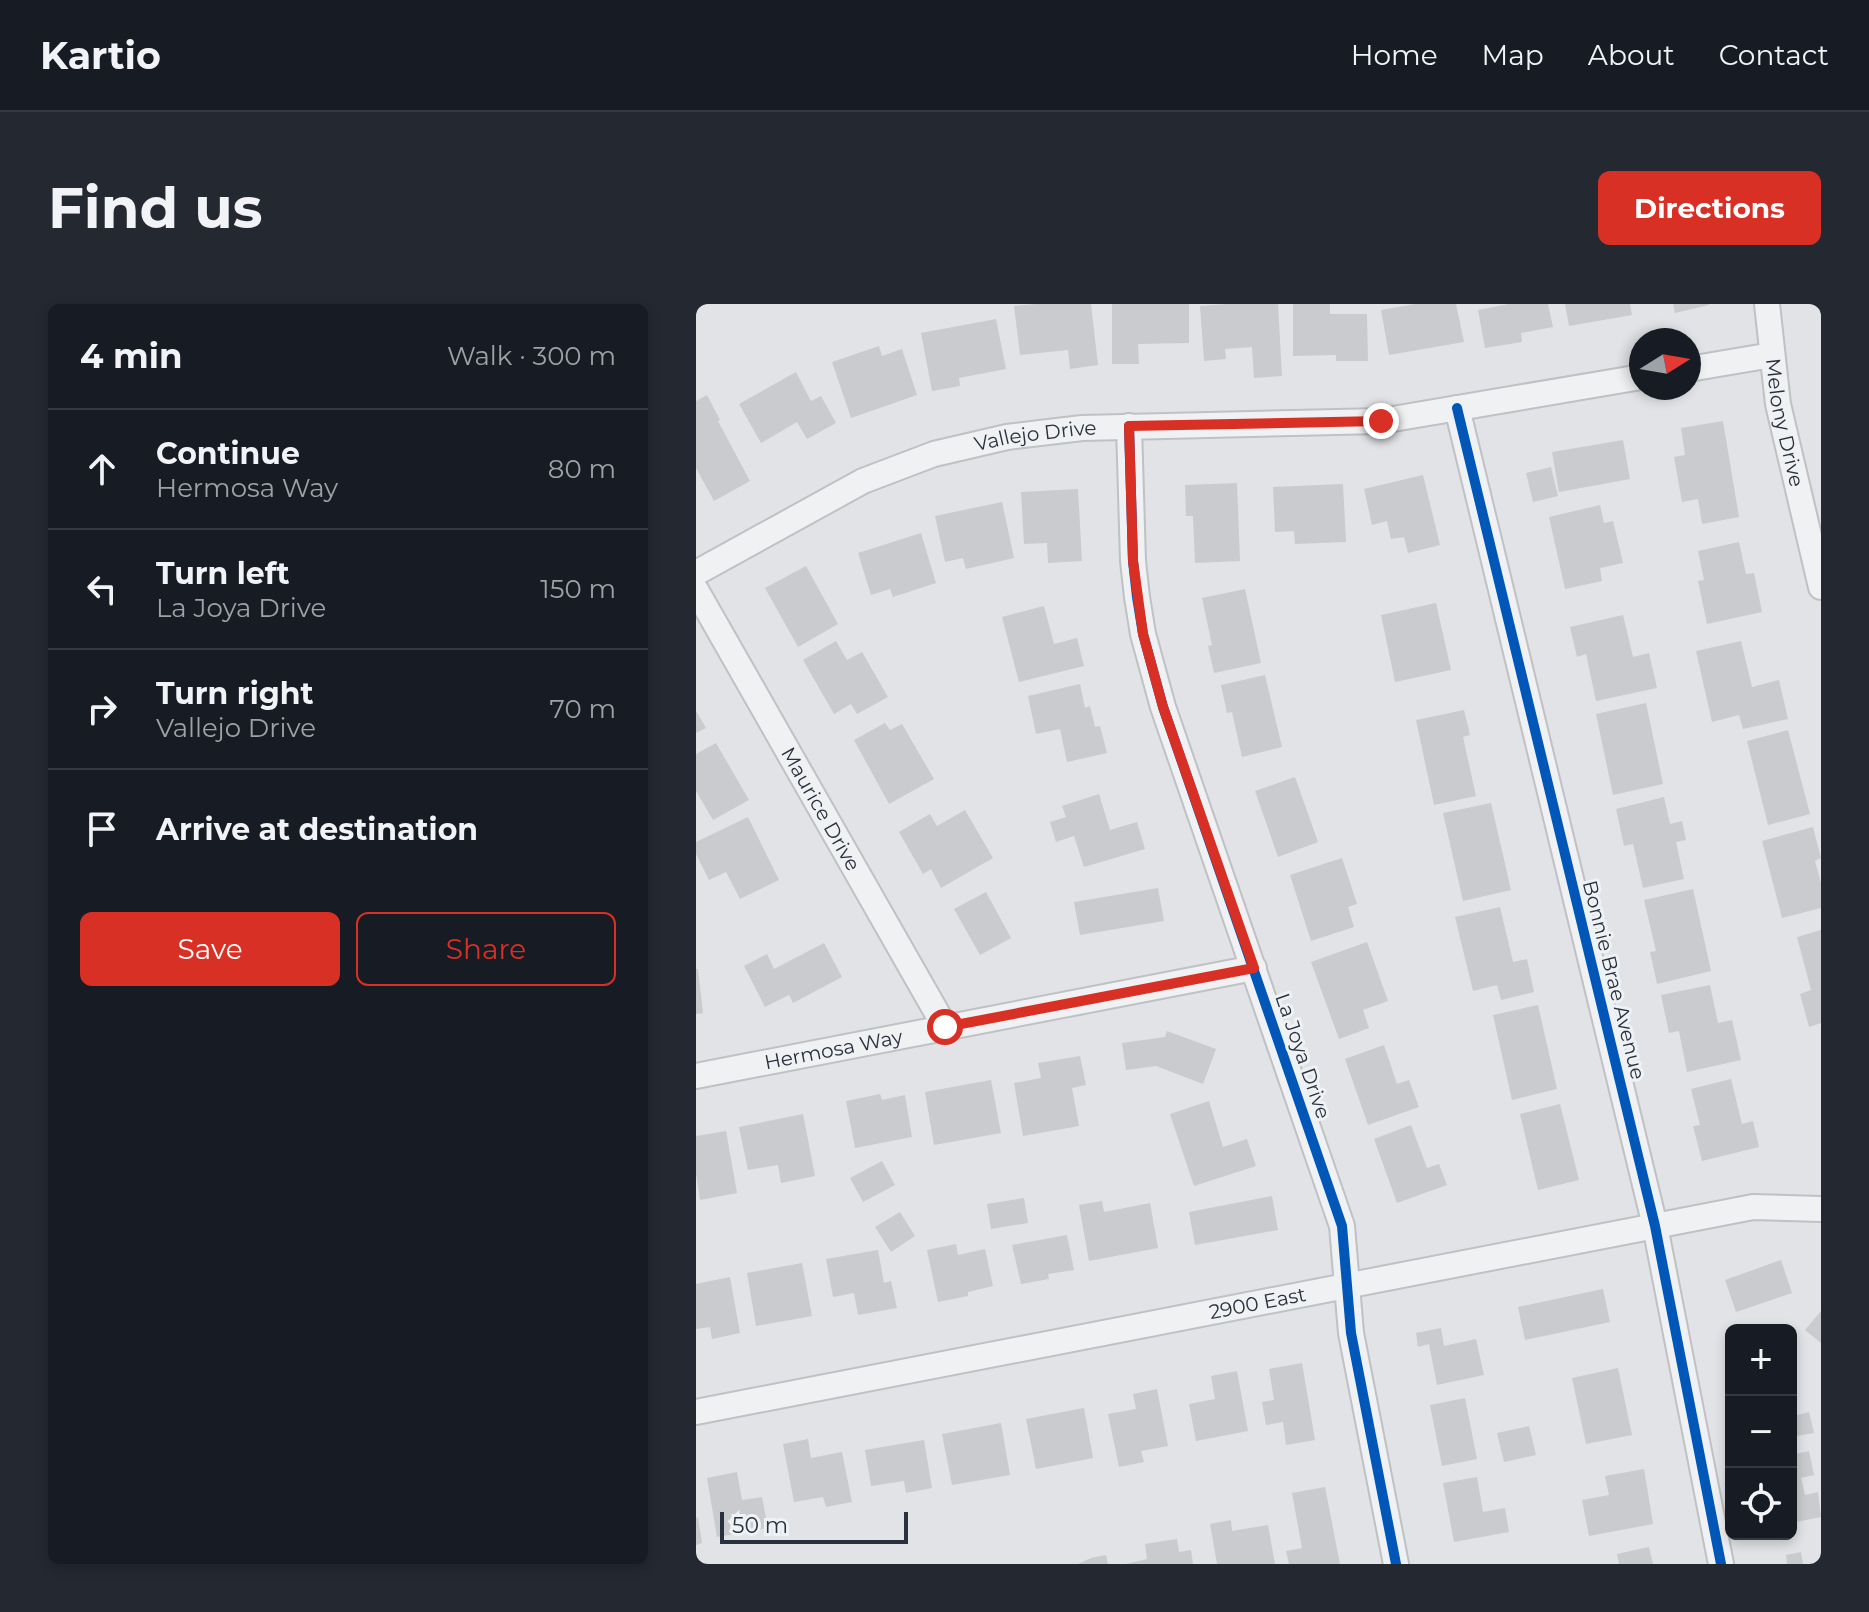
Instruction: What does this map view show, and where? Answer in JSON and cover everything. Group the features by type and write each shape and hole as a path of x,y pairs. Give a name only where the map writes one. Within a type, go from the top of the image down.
{"street":[{"name":"Melony Drive","path":"1767,304 1782,428 1821,587"},
{"path":"1701,367 1772,355"},
{"name":"Vallejo Drive","path":"696,573 863,481 934,454 1032,433 1129,426 1354,423 1629,379"},
{"name":"Bonnie Brae Avenue","path":"1457,408 1655,1226 1721,1564"},
{"name":"La Joya Drive","path":"1129,426 1133,561 1143,634 1163,707 1342,1226 1351,1333 1396,1564"},
{"name":"Maurice Drive","path":"696,590 945,1027"},
{"name":"Hermosa Way","path":"696,1076 1254,968"},
{"name":"2900 East","path":"696,1412 1753,1207 1821,1209"}],"building":[{"path":"1091,304 1098,365 1070,369 1068,350 1020,355 1014,306"},
{"path":"1112,304 1189,304 1189,343 1138,344 1139,364 1112,364"},
{"path":"1278,304 1282,376 1254,378 1252,347 1225,349 1226,359 1204,361 1200,306"},
{"path":"1293,304 1330,304 1330,314 1367,314 1368,361 1336,361 1336,355 1293,356"},
{"path":"1415,304 1456,304 1464,342 1389,355 1381,310"},
{"path":"1509,304 1548,304 1553,327 1521,333 1522,342 1485,348 1478,310"},
{"path":"1565,304 1630,304 1632,315 1569,326"},
{"path":"1673,304 1709,304 1709,305 1675,313"},
{"path":"996,319 1006,369 959,378 960,386 932,391 921,333"},
{"path":"879,346 882,356 902,349 917,395 851,418 832,362"},
{"path":"796,372 811,401 821,396 836,423 807,439 797,422 761,443 739,404"},
{"path":"707,395 750,481 714,501 696,468 696,401"},
{"path":"1723,421 1739,517 1702,524 1698,499 1682,502 1674,457 1685,455 1681,428"},
{"path":"1623,440 1630,479 1559,492 1552,452"},
{"path":"1551,467 1558,496 1533,502 1526,473"},
{"path":"1423,475 1440,545 1408,553 1404,537 1391,539 1387,521 1372,525 1364,489"},
{"path":"1237,483 1240,561 1195,563 1193,516 1186,516 1185,485"},
{"path":"1343,484 1346,542 1295,544 1294,531 1275,532 1273,487"},
{"path":"1078,489 1082,561 1048,563 1047,543 1024,544 1021,492"},
{"path":"1002,502 1014,558 966,569 963,558 945,562 935,516"},
{"path":"1600,505 1604,523 1613,521 1623,563 1600,568 1602,581 1565,589 1549,517"},
{"path":"921,533 936,583 893,597 890,589 871,595 858,553"},
{"path":"1739,542 1746,574 1754,573 1762,612 1707,624 1698,581 1704,580 1698,551"},
{"path":"806,566 838,624 798,647 765,588"},
{"path":"1245,589 1261,663 1214,673 1208,646 1212,645 1202,598"},
{"path":"1436,603 1451,670 1395,682 1381,615"},
{"path":"1044,606 1054,644 1077,638 1084,666 1019,682 1002,617"},
{"path":"1623,615 1633,657 1649,653 1657,688 1596,701 1586,654 1577,657 1570,627"},
{"path":"836,641 847,660 862,652 888,697 857,714 851,704 834,714 803,660"},
{"path":"1741,641 1752,687 1779,680 1788,719 1743,729 1739,715 1712,722 1696,651"},
{"path":"1265,675 1282,747 1242,757 1232,712 1227,713 1221,685"},
{"path":"1080,684 1085,708 1090,706 1095,727 1100,726 1107,753 1067,762 1060,729 1036,734 1028,696"},
{"path":"1646,703 1663,784 1613,795 1596,714"},
{"path":"1464,710 1470,735 1463,737 1476,796 1434,805 1416,720"},
{"path":"696,711 706,728 696,733"},
{"path":"885,723 890,730 902,724 934,779 889,804 854,740"},
{"path":"1788,730 1810,814 1768,825 1747,741"},
{"path":"716,743 749,800 713,820 696,791 696,754"},
{"path":"1295,777 1318,842 1278,857 1255,791"},
{"path":"1099,794 1110,830 1137,822 1145,849 1084,867 1074,836 1056,842 1050,822 1066,817 1062,806"},
{"path":"1664,797 1670,824 1682,821 1686,840 1676,842 1684,879 1643,888 1633,844 1624,846 1616,809"},
{"path":"1491,803 1511,890 1463,901 1443,813"},
{"path":"965,810 993,858 941,888 931,869 923,874 899,832 930,814 937,826"},
{"path":"748,817 779,880 740,899 726,872 709,880 696,854 696,842"},
{"path":"1813,827 1821,858 1815,861 1821,883 1821,908 1782,918 1762,841"},
{"path":"1342,858 1357,904 1348,907 1354,927 1311,941 1290,875"},
{"path":"1158,888 1164,921 1080,935 1074,902"},
{"path":"1693,889 1711,971 1657,984 1650,952 1656,951 1644,900"},
{"path":"986,892 1011,938 980,955 954,909"},
{"path":"1500,907 1513,962 1527,959 1534,992 1501,1000 1497,985 1473,991 1455,917"},
{"path":"1821,930 1821,1023 1809,1027 1800,994 1811,990 1797,937"},
{"path":"1367,942 1388,1001 1363,1010 1369,1028 1339,1039 1311,962"},
{"path":"824,943 842,977 793,1003 789,995 765,1007 744,966 767,954 774,969"},
{"path":"696,969 703,1013 696,1014"},
{"path":"1710,985 1718,1023 1732,1020 1741,1060 1687,1072 1679,1031 1669,1033 1661,995"},
{"path":"1538,1005 1557,1089 1512,1100 1493,1015"},
{"path":"1167,1031 1216,1049 1203,1084 1156,1066 1126,1070 1122,1043 1165,1037"},
{"path":"1384,1045 1397,1084 1409,1080 1419,1107 1368,1125 1345,1059"},
{"path":"1080,1056 1086,1085 1072,1088 1079,1126 1023,1136 1014,1083 1041,1078 1038,1063"},
{"path":"1731,1079 1742,1124 1753,1121 1759,1147 1702,1161 1693,1126 1700,1125 1691,1089"},
{"path":"991,1080 1001,1133 934,1145 925,1092"},
{"path":"880,1094 882,1100 905,1095 912,1137 855,1148 846,1101"},
{"path":"1209,1101 1223,1147 1247,1139 1256,1166 1194,1186 1170,1114"},
{"path":"1560,1104 1579,1180 1538,1190 1520,1114"},
{"path":"803,1114 815,1176 781,1183 778,1165 748,1170 739,1127"},
{"path":"1411,1125 1427,1168 1439,1164 1447,1185 1397,1203 1374,1139"},
{"path":"726,1131 737,1193 700,1200 696,1136"},
{"path":"882,1161 895,1185 863,1202 850,1178"},
{"path":"1272,1196 1278,1230 1195,1245 1189,1212"},
{"path":"1024,1198 1028,1223 991,1229 987,1204"},
{"path":"1102,1201 1104,1212 1150,1203 1158,1248 1089,1261 1079,1205"},
{"path":"900,1212 915,1236 891,1252 875,1227"},
{"path":"1067,1235 1074,1270 1048,1274 1049,1279 1021,1284 1012,1245"},
{"path":"956,1244 958,1255 985,1249 993,1286 968,1292 968,1296 938,1302 927,1250"},
{"path":"878,1250 884,1283 891,1281 897,1308 858,1315 854,1293 833,1297 826,1259"},
{"path":"1781,1260 1792,1293 1736,1312 1725,1280"},
{"path":"802,1263 812,1316 756,1326 747,1273"},
{"path":"730,1277 740,1333 712,1339 710,1327 696,1329 696,1284"},
{"path":"1603,1289 1610,1322 1525,1340 1518,1307"},
{"path":"1821,1311 1821,1343 1805,1330"},
{"path":"1441,1328 1444,1346 1476,1339 1484,1375 1437,1385 1429,1344 1418,1347 1416,1333"},
{"path":"1302,1363 1315,1440 1286,1445 1283,1422 1266,1425 1262,1402 1274,1400 1269,1369"},
{"path":"1618,1368 1632,1435 1586,1444 1572,1378"},
{"path":"1237,1371 1248,1431 1196,1441 1189,1404 1215,1399 1211,1376"},
{"path":"1157,1389 1168,1446 1141,1451 1144,1462 1119,1467 1108,1414 1136,1409 1133,1394"},
{"path":"1465,1398 1477,1459 1442,1466 1430,1405"},
{"path":"1084,1408 1093,1458 1036,1469 1026,1419"},
{"path":"1809,1412 1814,1433 1797,1436 1797,1415"},
{"path":"1001,1423 1010,1475 952,1485 942,1434"},
{"path":"1529,1426 1536,1455 1504,1462 1497,1433"},
{"path":"808,1439 811,1458 842,1452 852,1502 826,1507 823,1497 794,1502 783,1444"},
{"path":"924,1440 932,1488 906,1493 904,1481 871,1486 865,1450"},
{"path":"1809,1451 1814,1475 1801,1478 1805,1495 1818,1492 1821,1517 1797,1522 1797,1468 1797,1454"},
{"path":"1644,1469 1653,1524 1589,1536 1582,1500 1609,1495 1605,1476"},
{"path":"737,1472 742,1500 762,1497 768,1528 717,1537 707,1478"},
{"path":"1477,1477 1483,1512 1505,1508 1509,1532 1454,1542 1443,1483"},
{"path":"1325,1487 1340,1564 1289,1564 1286,1551 1302,1548 1292,1493"},
{"path":"696,1518 702,1543 696,1545"},
{"path":"1231,1520 1232,1531 1268,1525 1275,1564 1217,1564 1210,1524"},
{"path":"1177,1539 1179,1552 1191,1550 1193,1564 1126,1564 1147,1559 1145,1544"},
{"path":"1649,1547 1653,1564 1619,1564 1617,1554"},
{"path":"1801,1552 1803,1564 1787,1564 1786,1555"},
{"path":"1106,1555 1108,1564 1078,1564 1091,1558"}],"cycle path":[{"path":"1457,408 1655,1226 1721,1564"},
{"path":"1129,426 1133,561 1143,634 1163,707 1342,1226 1351,1333 1396,1564"}],"route":[{"path":"945,1027 1254,968 1163,707 1143,634 1133,561 1129,426 1381,421"}]}
